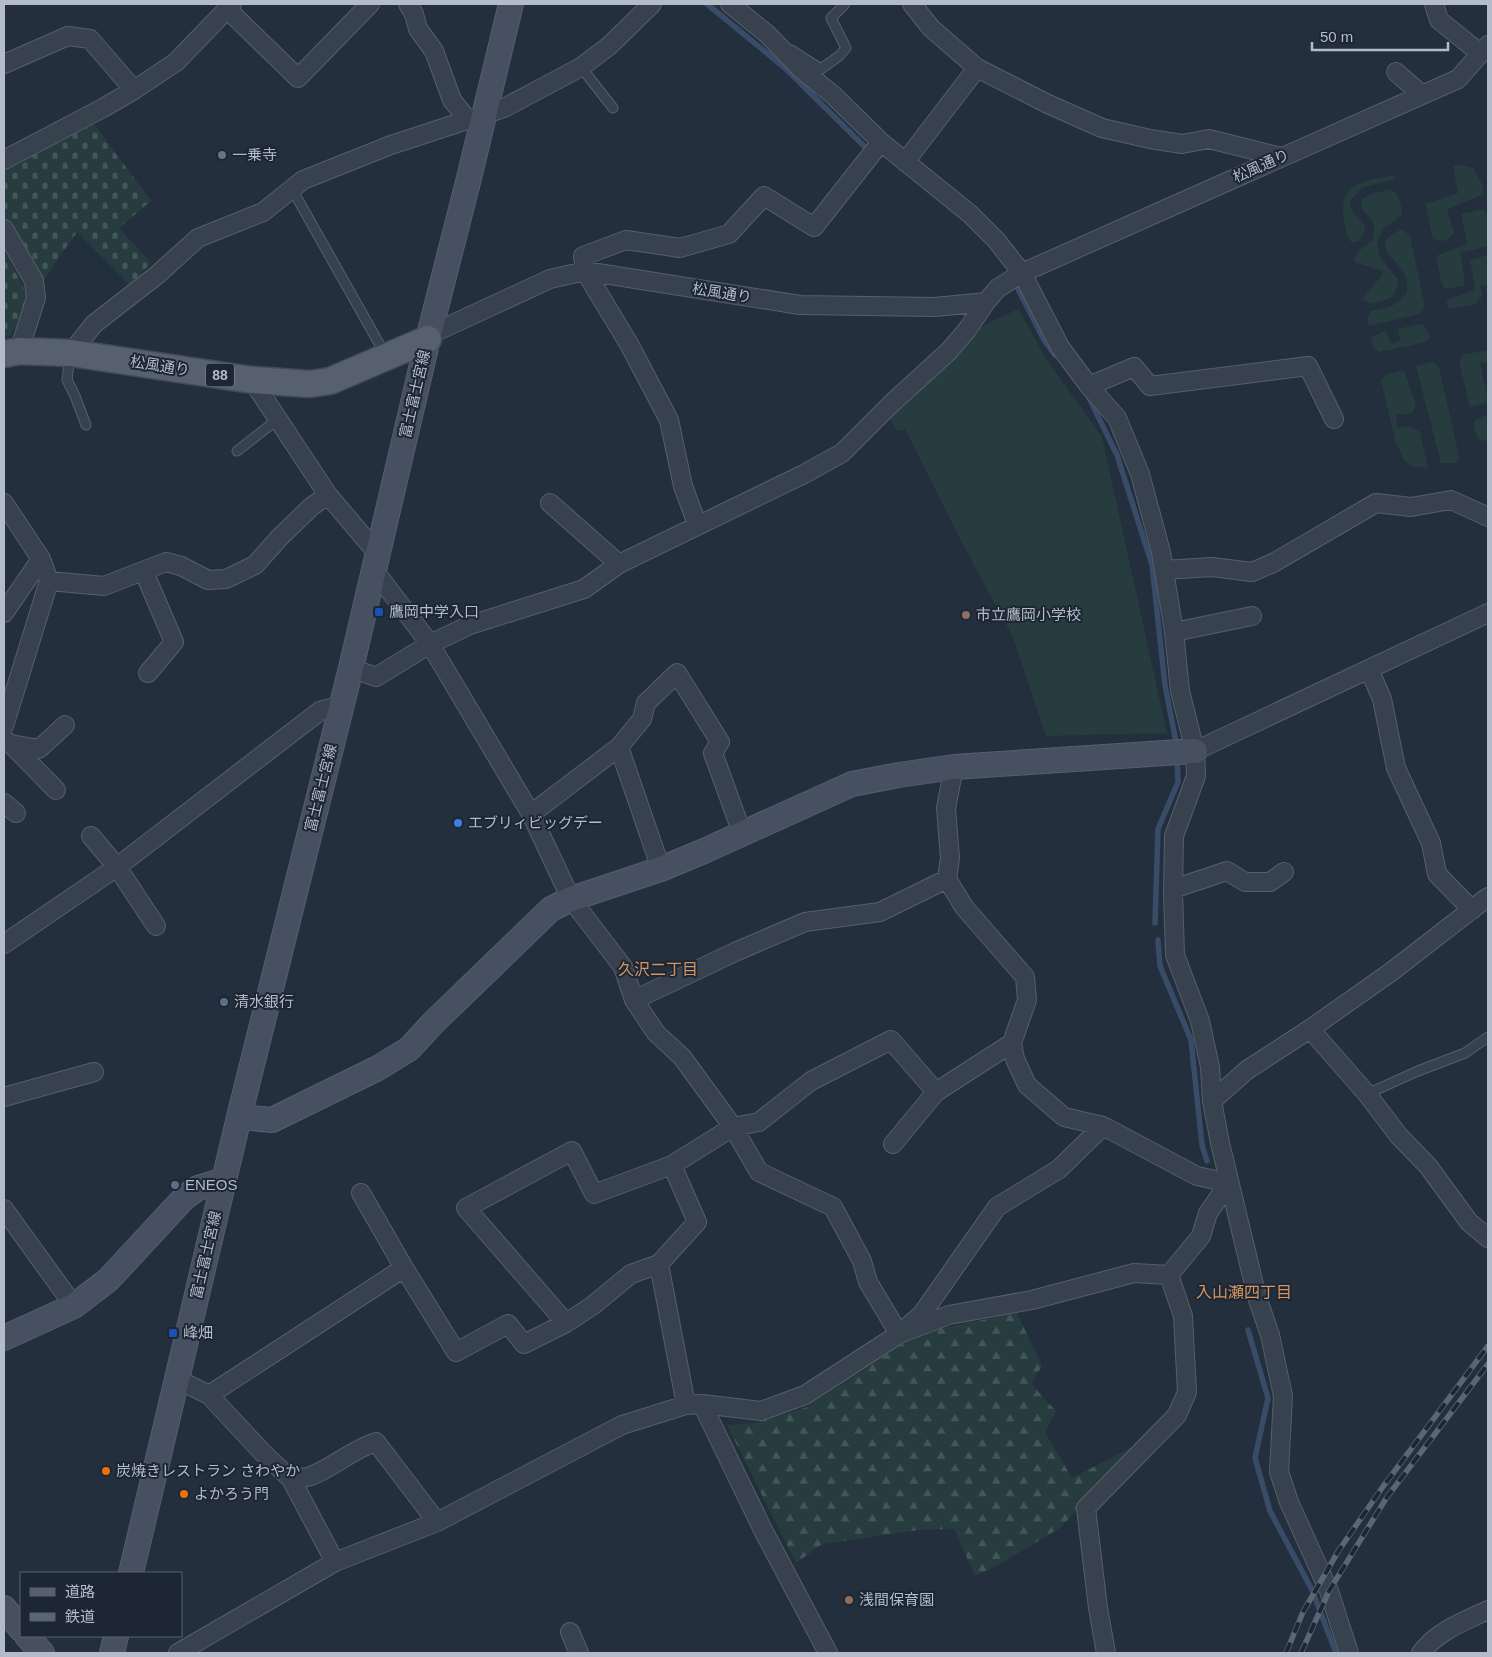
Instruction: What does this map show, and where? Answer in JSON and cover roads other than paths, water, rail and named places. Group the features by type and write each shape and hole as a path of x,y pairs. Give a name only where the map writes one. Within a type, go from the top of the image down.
{"main road":[{"name":"富士富士宮線","path":"131,1572 239,1117 351,668 428,337 476,116 511,4"},
{"name":"松風通り","path":"11,352 71,353 252,380 301,384 330,381 428,337"},
{"path":"239,1117 272,1120 378,1068 409,1049 434,1022 551,909 571,899 661,869 852,784 899,774 954,767 1191,751"},
{"path":"4,1338 74,1306 108,1280 186,1197 198,1188 224,1180"},
{"path":"4,1608 20,1628"},
{"path":"28,1637 42,1653"},
{"path":"112,1653 116,1637"}],"street":[{"path":"4,160 134,90 176,62 230,6 298,78 370,4"},
{"path":"408,4 414,14 418,29 434,51 452,100 476,116"},
{"path":"71,353 94,324 156,275 198,238 263,212 303,180 391,145 504,108 581,67 609,46 652,4"},
{"path":"730,4 767,34 801,69 833,95 881,142 970,214 996,240 1020,274 1060,347 1089,386 1117,418 1140,474 1161,552 1174,632 1180,691 1196,776 1174,836 1175,955 1200,1021 1210,1068 1212,1101 1229,1183 1257,1297 1270,1334 1283,1396 1279,1472 1289,1502 1328,1591 1349,1653"},
{"path":"912,4 931,28 977,68 1048,104 1102,128 1182,144 1209,138 1281,157"},
{"path":"1434,4 1439,20 1484,49"},
{"path":"4,64 68,36 90,40 134,90"},
{"name":"松風通り","path":"428,337 550,279 585,271 800,305 936,307 986,302 998,288 1020,274 1458,79 1484,49"},
{"path":"905,162 977,68"},
{"path":"1396,72 1422,95"},
{"path":"698,524 683,486 670,420 629,344 585,271 583,256 626,240 680,248 729,234 764,196 814,227 881,142"},
{"path":"4,229 34,281 36,298 11,352"},
{"path":"351,668 376,677 430,644 470,625 584,589 619,564 804,474 842,452 949,351 967,330 986,302"},
{"path":"1089,386 1134,367 1150,386 1308,366 1334,419"},
{"path":"252,380 430,644 531,814 571,899 623,968 634,1000 656,1033 682,1056 732,1127 759,1172 833,1207 862,1261 868,1282 898,1334"},
{"path":"49,581 104,586 166,562 181,566 208,580 226,579 255,565 280,537 312,507 328,495"},
{"path":"1164,570 1212,568 1252,572 1273,563 1376,503 1411,507 1451,500 1488,517"},
{"path":"4,503 41,559 49,581 4,726"},
{"path":"550,503 619,564"},
{"path":"4,613 41,559"},
{"path":"144,572 174,642 148,673"},
{"path":"1191,751 1488,613"},
{"path":"1174,632 1252,616"},
{"path":"1369,669 1382,699 1396,768 1430,842 1437,874 1472,910"},
{"path":"531,814 619,747 642,719 646,703 677,673 720,742 714,753 742,833"},
{"path":"4,944 117,867 320,711 342,706"},
{"path":"8,742 39,750 65,725"},
{"path":"8,742 56,790"},
{"path":"619,747 661,869"},
{"path":"954,767 946,808 950,858 947,879 964,907 1025,977 1027,1000 1012,1044 1015,1059 1027,1085 1064,1117 1103,1126 1197,1176 1229,1183"},
{"path":"91,836 117,867 156,926"},
{"path":"1173,889 1227,871 1245,882 1270,882 1284,872"},
{"path":"634,1000 735,952 806,922 880,912 947,879"},
{"path":"1212,1101 1247,1070 1310,1029 1391,972 1488,897"},
{"path":"1310,1029 1367,1094 1399,1136 1428,1166 1469,1222 1488,1238"},
{"path":"566,1323 466,1208 572,1151 594,1194 672,1165 732,1127 758,1122 811,1081 890,1040 936,1092"},
{"path":"893,1144 936,1092 1012,1044"},
{"path":"4,1097 94,1072"},
{"path":"178,1653 335,1562 437,1522 622,1426 694,1404 761,1411 805,1395 898,1334 922,1314 997,1206 1059,1169 1103,1126"},
{"path":"361,1193 404,1268 456,1352 508,1324 524,1344 566,1323 592,1306 631,1274 659,1264 697,1222 672,1165"},
{"path":"1169,1276 1201,1236 1208,1213 1229,1183"},
{"path":"4,1208 74,1306"},
{"path":"659,1264 694,1404 828,1653"},
{"path":"210,1395 404,1268"},
{"path":"898,1334 949,1315 1032,1300 1134,1274 1169,1276"},
{"path":"1106,1653 1098,1608 1086,1508 1177,1415 1187,1392 1183,1316 1169,1276"},
{"path":"177,1379 210,1395 263,1453 291,1478 335,1562"},
{"path":"291,1478 310,1476 376,1442 437,1522"},
{"path":"1421,1653 1426,1646 1448,1629 1488,1610"},
{"path":"570,1632 579,1653"}],"lane":[{"path":"784,52 790,49 821,69 840,56 846,48 831,18 845,4"},
{"path":"581,67 612,108"},
{"path":"292,189 386,357"},
{"path":"71,353 67,380 86,426"},
{"path":"237,451 278,419"},
{"path":"1367,1094 1418,1071 1465,1053 1488,1037"}],"waterway":[{"path":"707,4 785,68 866,148"},
{"path":"1015,283 1044,340 1055,355"},
{"path":"1089,398 1117,455 1152,565 1165,685 1177,747"},
{"path":"1155,923 1158,829 1178,782 1177,756"},
{"path":"1158,940 1160,966 1191,1040 1202,1145 1207,1161"},
{"path":"1248,1330 1268,1398 1255,1458 1270,1511 1312,1590 1336,1653"}],"railway":[{"path":"1286,1653 1303,1612 1339,1550 1382,1488 1488,1346"},
{"path":"1301,1653 1329,1591 1387,1497 1488,1364"}],"place":[{"name":"一乗寺","path":"222,155"},
{"name":"鷹岡中学入口","path":"379,612"},
{"name":"市立鷹岡小学校","path":"966,615"},
{"name":"エブリィビッグデー","path":"458,823"},
{"name":"清水銀行","path":"224,1002"},
{"name":"ENEOS","path":"175,1185"},
{"name":"峰畑","path":"173,1333"},
{"name":"炭焼きレストラン さわやか","path":"106,1471"},
{"name":"よかろう門","path":"184,1494"},
{"name":"浅間保育園","path":"849,1600"}],"district":[{"name":"久沢二丁目","path":"658,969"},
{"name":"入山瀬四丁目","path":"1244,1292"}]}
